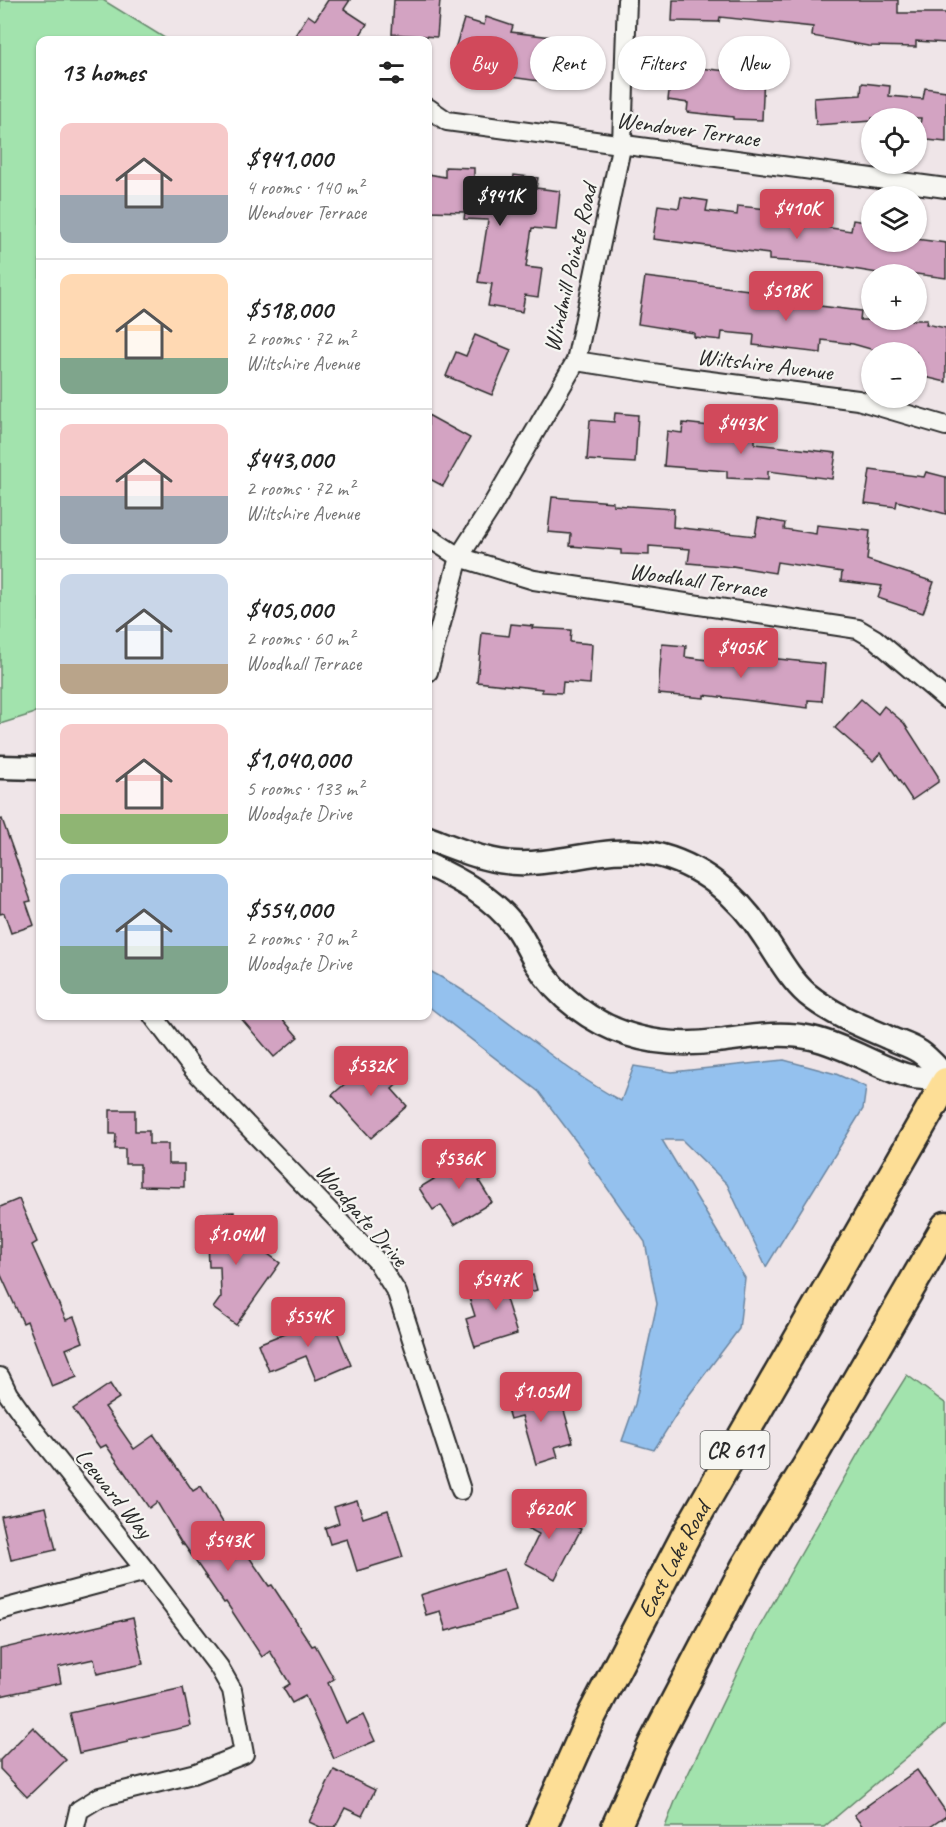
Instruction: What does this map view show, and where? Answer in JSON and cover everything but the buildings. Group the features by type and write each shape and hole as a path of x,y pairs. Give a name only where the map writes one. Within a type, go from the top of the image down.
{"main road":[{"name":"East Lake Road","path":"542,1827 592,1716 687,1533 946,1079"},
{"name":"CR 611","path":"616,1827 653,1744 746,1566 813,1456 946,1226"}],"street":[{"name":"Windmill Pointe Road","path":"432,657 459,557 576,361 622,144 627,0"},
{"name":"Wendover Terrace","path":"432,111 447,121 946,188"},
{"name":"Wiltshire Avenue","path":"576,361 858,400 946,426"},
{"name":"Woodhall Terrace","path":"432,540 459,557 534,580 858,628 875,639 946,699"},
{"name":"Windmill Pointe Road","path":"432,639 441,622"},
{"path":"0,767 36,768"},
{"path":"432,839 484,858 507,863 553,861 581,855 628,852 653,854 679,862 702,873 735,900 807,993 840,1015 920,1052 946,1079"},
{"path":"432,867 486,897 516,928 548,980 574,1005 592,1018 619,1032 640,1039 685,1044 769,1034 791,1035 832,1043 907,1076 946,1079"},
{"name":"Woodgate Drive","path":"156,1020 194,1070 376,1261 397,1293 461,1490"},
{"name":"Leeward Way","path":"2,1389 219,1667 232,1690 244,1754 196,1773 100,1797 79,1809 75,1827"},
{"path":"0,1610 146,1571"}],"green space":[{"path":"0,0 103,0 162,36 36,36 36,712 0,724"},
{"path":"907,1375 946,1404 946,1724 824,1827 665,1827 676,1799 757,1631 859,1452"}],"water":[{"path":"432,972 478,1000 571,1070 621,1101 634,1066 672,1072 784,1060 836,1074 866,1087 863,1109 766,1267 727,1184 682,1140 662,1140 745,1278 739,1329 686,1399 654,1450 622,1441 635,1404 657,1304 645,1242 589,1162 588,1157 539,1092 432,1009"}]}
